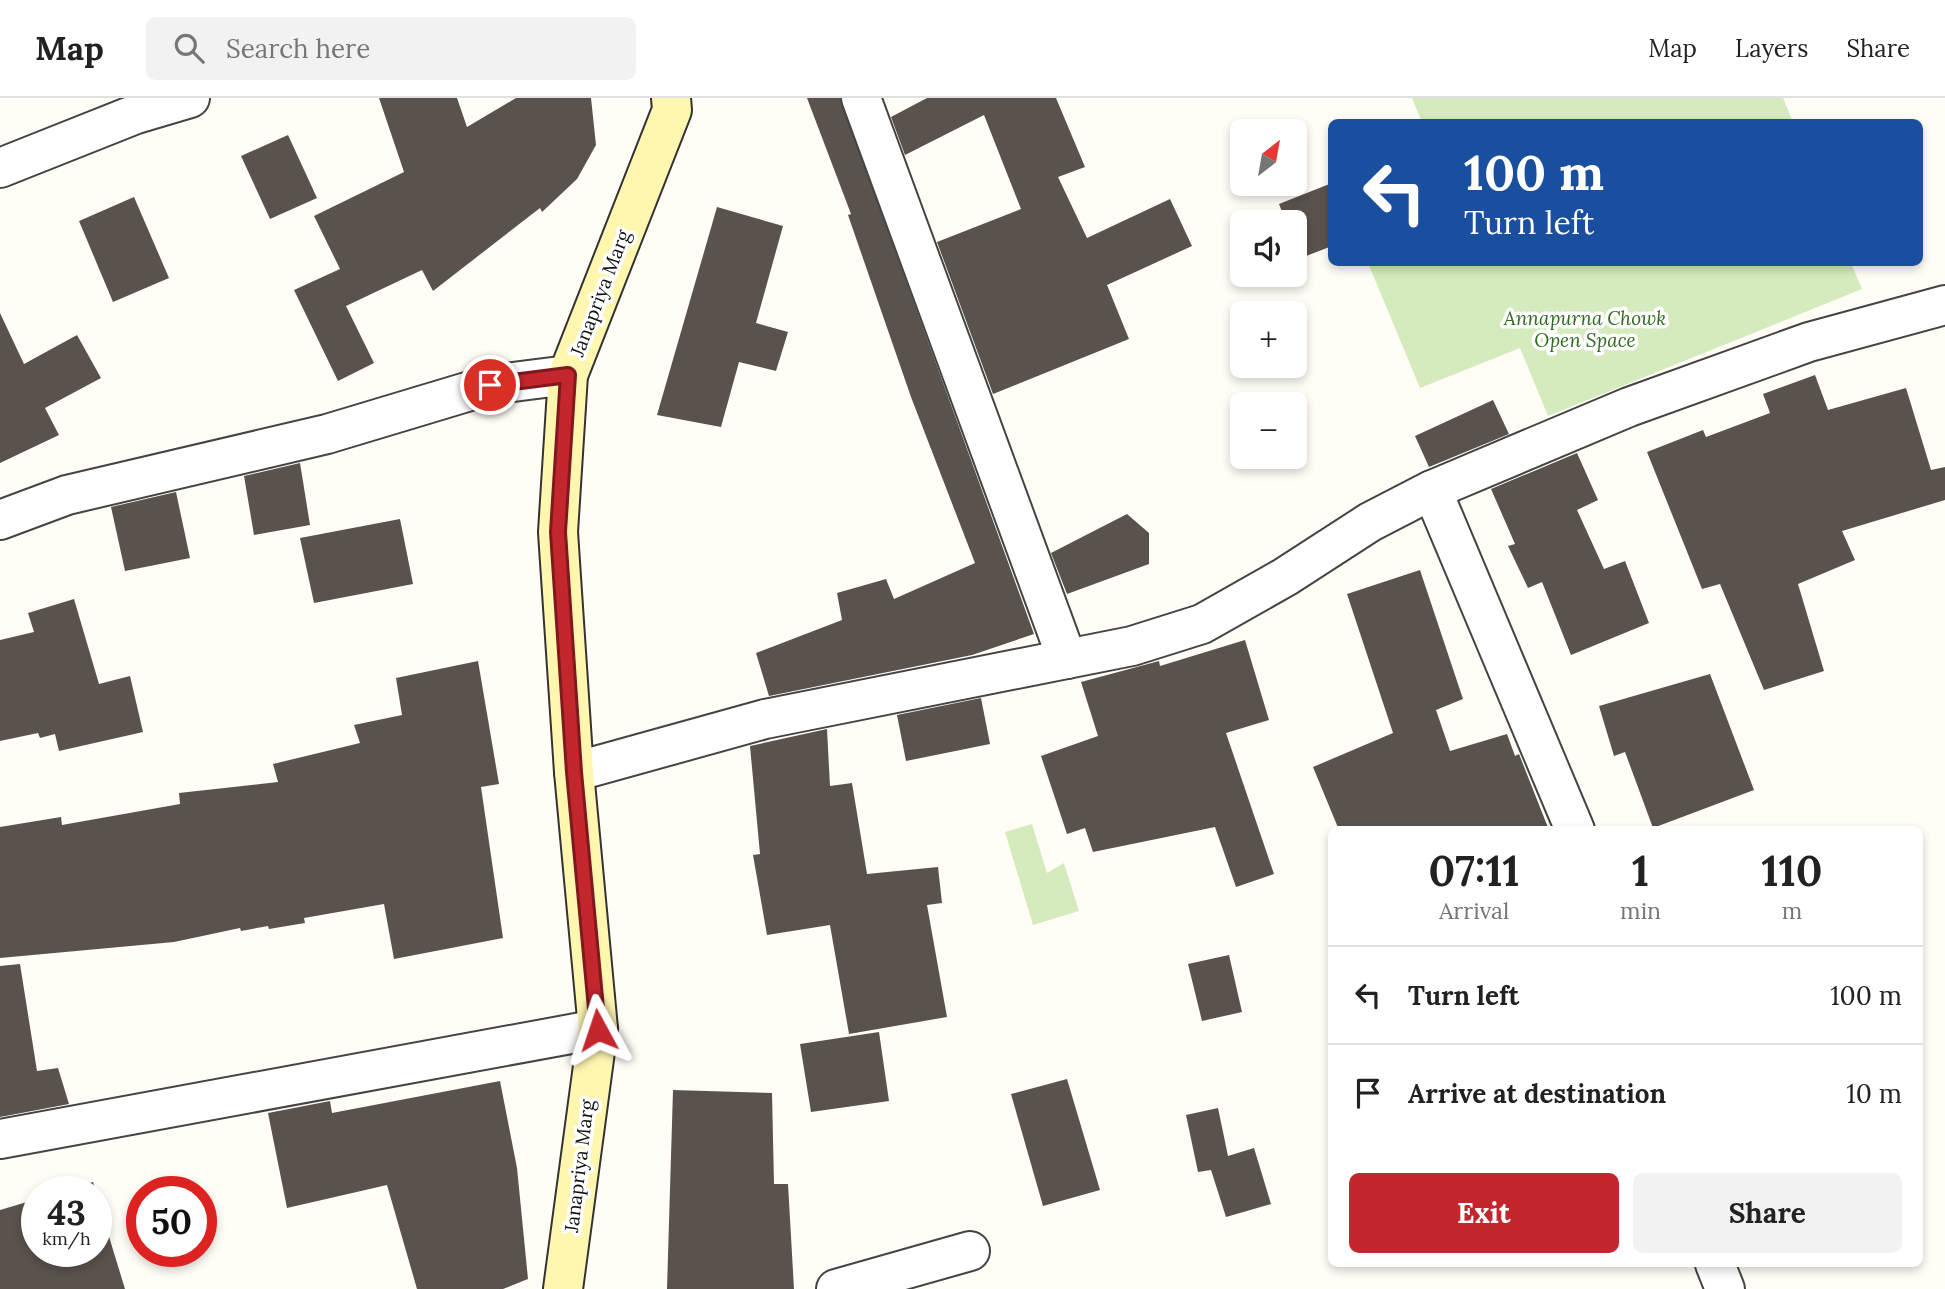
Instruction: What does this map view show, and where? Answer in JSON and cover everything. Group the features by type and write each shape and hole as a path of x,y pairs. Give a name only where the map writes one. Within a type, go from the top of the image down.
{"main road":[{"name":"Janapriya Marg","path":"563,1289 598,1030 574,772 558,532 568,375 672,110 671,98"}],"street":[{"path":"0,168 133,106 190,98"},
{"path":"861,98 1068,659"},
{"path":"574,772 765,719 1132,646 1202,624 1285,577 1370,522 1432,490 1629,407 1796,347 1945,305"},
{"path":"0,520 67,495 327,434 490,385 568,375"},
{"path":"1432,490 1573,826"},
{"path":"0,1139 598,1030"},
{"path":"835,1289 970,1251"},
{"path":"1716,1267 1725,1289"}],"green space":[{"path":"1412,98 1783,98 1792,119 1421,119"},
{"name":"Annapurna Chowk Open Space","path":"1369,266 1852,266 1862,289 1548,416 1520,348 1420,388"},
{"path":"1032,824 1047,873 1064,863 1079,911 1033,925 1005,832"}],"building":[{"path":"379,98 457,98 467,127 516,98 591,98 596,145 577,179 542,212 540,208 433,291 422,270 346,306 374,363 338,381 294,290 340,269 314,216 404,172"},
{"path":"807,98 840,98 1034,634 972,655 769,696 756,653 842,620 837,593 886,579 894,599 975,563 911,397 848,215 851,214"},
{"path":"927,98 1056,98 1085,167 1058,177 1087,238 1170,199 1192,246 1107,285 1129,339 993,394 937,242 1021,209 984,115 905,155 891,117"},
{"path":"288,135 317,198 270,219 241,156"},
{"path":"1328,185 1328,248 1307,256 1307,210 1281,210 1279,204 1299,196 1307,196 1307,193"},
{"path":"134,197 169,278 113,302 79,221"},
{"path":"717,207 783,226 756,323 788,332 776,371 739,362 721,427 657,415"},
{"path":"0,313 24,364 77,335 101,378 45,408 59,435 0,463"},
{"path":"1815,375 1828,410 1906,388 1931,470 1945,467 1945,500 1842,531 1855,560 1798,584 1824,671 1764,690 1720,584 1702,589 1647,452 1703,430 1706,437 1770,413 1763,394"},
{"path":"1493,400 1509,434 1429,467 1415,436"},
{"path":"1577,453 1598,500 1577,510 1604,569 1625,561 1649,623 1571,655 1542,582 1528,588 1508,546 1515,544 1491,489"},
{"path":"300,463 310,525 254,535 244,476"},
{"path":"176,492 190,558 125,571 111,507"},
{"path":"1127,514 1149,533 1149,564 1067,594 1051,553"},
{"path":"400,519 413,584 314,603 300,538"},
{"path":"1420,570 1463,699 1436,710 1450,751 1507,734 1515,756 1519,754 1547,826 1337,826 1313,767 1393,733 1347,594"},
{"path":"74,599 99,684 130,676 143,732 59,751 55,734 40,738 38,733 0,741 0,640 34,632 28,613"},
{"path":"1245,640 1269,720 1226,733 1274,874 1236,887 1215,827 1093,852 1085,828 1067,834 1041,756 1098,736 1081,682 1159,661 1160,666"},
{"path":"478,661 499,784 481,787 503,938 394,959 384,904 304,918 305,923 269,929 268,926 241,931 240,928 174,942 0,958 0,827 61,817 62,825 180,804 179,793 278,782 273,764 360,743 354,725 402,715 396,678"},
{"path":"1710,674 1754,790 1652,826 1625,752 1614,756 1599,706"},
{"path":"981,698 990,744 906,761 897,715"},
{"path":"827,729 830,786 852,783 867,874 938,867 942,903 927,905 947,1017 849,1034 830,925 767,935 753,855 760,854 750,746"},
{"path":"1229,955 1242,1012 1202,1021 1188,964"},
{"path":"20,964 37,1071 58,1068 69,1104 0,1117 0,966"},
{"path":"879,1032 889,1101 811,1112 800,1044"},
{"path":"1067,1079 1100,1190 1043,1206 1011,1094"},
{"path":"500,1081 517,1168 528,1279 503,1289 417,1289 387,1185 287,1208 268,1113 330,1101 332,1113"},
{"path":"673,1090 772,1093 774,1184 788,1184 794,1289 667,1289"},
{"path":"1218,1108 1228,1156 1254,1148 1271,1204 1226,1217 1211,1170 1198,1172 1186,1115"},
{"path":"21,1204 21,1267 112,1267 112,1246 125,1289 0,1289 0,1210"}],"route":[{"path":"490,385 568,375 558,532 574,772 598,1030"}]}
